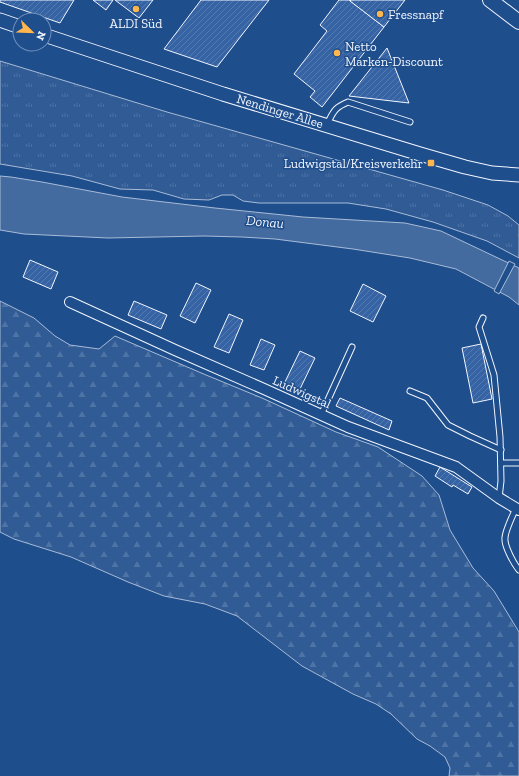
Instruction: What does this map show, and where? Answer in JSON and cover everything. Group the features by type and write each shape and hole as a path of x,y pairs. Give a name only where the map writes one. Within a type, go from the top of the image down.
{"main road":[{"path":"490,0 519,22"}],"street":[{"path":"0,20 12,24"},
{"name":"Nendinger Allee","path":"52,38 223,94 465,167 492,173 519,175"},
{"name":"Ludwigstal","path":"70,302 348,427 456,467 517,509"}],"lane":[{"path":"327,125 334,110 348,102 410,122"},
{"path":"483,318 479,327 494,375 500,438 501,463 499,498"},
{"path":"320,415 352,346"},
{"path":"410,391 427,398 448,424 501,450"},
{"path":"501,463 519,463"},
{"path":"517,509 510,520 505,539 510,555 519,570"}],"green space":[{"path":"0,61 167,112 443,190 488,205 508,216 519,225 519,258 487,241 433,222 386,209 348,203 259,203 243,201 233,195 222,195 209,200 184,199 153,190 120,189 72,176 0,164"},
{"path":"0,301 34,318 55,336 70,345 99,349 115,336 262,398 336,432 378,447 422,476 439,495 450,530 473,568 494,591 519,632 519,776 449,776 450,768 445,757 417,739 391,714 376,704 353,694 302,666 237,616 205,604 164,596 71,557 14,539 0,532"}],"water":[{"name":"Donau","path":"0,176 42,182 122,197 303,217 405,223 441,231 519,268 519,305 509,297 456,269 410,258 353,249 275,239 242,237 204,236 108,238 24,234 0,230"}],"pier":[{"path":"509,261 515,264 499,294 494,291"}],"building":[{"path":"0,0 74,0 60,23 52,20 52,12 29,12 0,2"},
{"path":"93,0 113,0 106,10"},
{"name":"ALDI Süd","path":"115,0 153,0 139,18"},
{"path":"201,0 269,0 217,67 164,49"},
{"name":"Netto Marken-Discount","path":"339,0 349,0 384,27 322,107 310,97 315,91 294,74 327,31 320,25"},
{"name":"Fressnapf","path":"405,0 384,27 350,1"},
{"path":"387,48 409,103 349,96"},
{"path":"30,260 58,272 51,289 23,277"},
{"path":"196,283 211,290 195,323 180,316"},
{"path":"363,284 386,296 373,322 350,311"},
{"path":"134,301 167,315 161,329 128,315"},
{"path":"229,314 243,320 229,353 214,347"},
{"path":"261,339 275,345 264,370 250,365"},
{"path":"481,344 492,399 473,403 462,348"},
{"path":"300,351 315,358 299,391 284,384"},
{"path":"340,398 392,421 389,430 336,406"},
{"path":"440,467 472,487 468,494 453,485 452,487 435,476"}],"place":[{"name":"ALDI Süd","path":"136,9"},
{"name":"Fressnapf","path":"380,14"},
{"name":"Netto Marken-Discount","path":"337,53"},
{"name":"Ludwigstal/Kreisverkehr","path":"431,163"}]}
